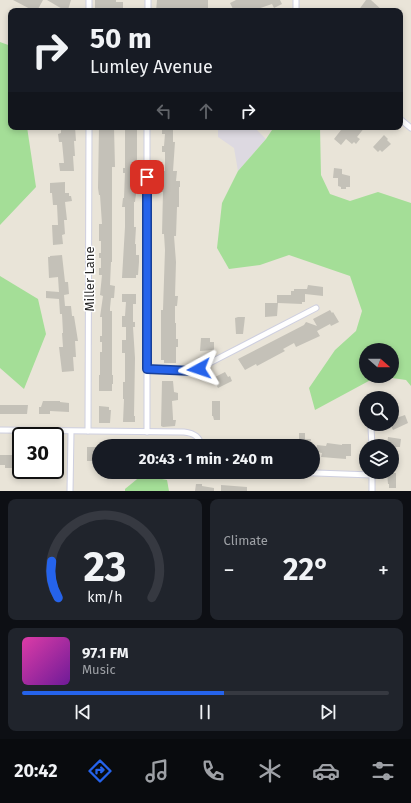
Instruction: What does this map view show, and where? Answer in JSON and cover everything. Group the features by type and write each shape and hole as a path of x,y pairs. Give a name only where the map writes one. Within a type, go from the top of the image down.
{"street":[{"path":"403,121 411,128"},
{"name":"Miller Lane","path":"88,432 89,130"},
{"path":"147,130 147,432"},
{"path":"147,369 196,370 316,308"},
{"path":"0,430 71,432 191,432 198,439"},
{"path":"70,491 71,432"},
{"path":"320,473 359,474"},
{"path":"372,479 372,491"}],"shaded area":[{"path":"218,130 257,130 266,139 238,171 234,148 218,137"}],"green space":[{"path":"0,42 8,45 8,130 27,130 36,187 0,225"},
{"path":"272,130 320,130 321,175 330,194 350,201 378,192 411,203 411,386 406,380 399,379 399,343 359,343 359,383 365,383 315,410 309,388 335,350 356,331 362,311 350,276 289,255 260,265 229,269 217,248 222,203 238,171"},
{"path":"0,276 38,299 46,334 24,389 0,368"},
{"path":"137,479 162,479 167,480 169,491 125,491 125,489"}],"building":[{"path":"13,0 43,0 39,8 28,8"},
{"path":"47,0 71,0 69,8 61,8"},
{"path":"95,0 116,0 116,2 123,2 123,8 95,8"},
{"path":"157,0 208,0 208,8 156,8"},
{"path":"236,0 280,0 282,4 274,8 272,4 261,8 232,8 230,3"},
{"path":"366,0 371,0 380,8 360,8"},
{"path":"61,130 75,130 75,156 73,156 74,171 60,171 59,163 64,163 62,142 59,142 58,134 61,133"},
{"path":"99,130 114,130 115,167 112,167 112,262 110,285 115,286 114,298 111,298 110,308 110,311 112,311 112,391 99,391 100,352 102,352 102,342 100,342 100,336 102,336 102,317 100,317 103,296 100,295 102,275 99,275 99,268 101,268 101,258 99,258 99,253 101,253 101,241 99,241 99,224 102,224 100,195 98,188"},
{"path":"125,130 137,130 137,186 134,202 134,227 136,227 136,255 139,255 139,262 138,275 136,275 136,278 122,278 125,227 125,207 122,207 124,198 125,173 123,173 123,168 125,168"},
{"path":"162,130 173,130 173,142 175,142 173,171 177,171 176,181 180,181 176,236 174,236 176,262 175,296 178,296 177,306 175,306 176,339 178,339 178,347 176,347 176,363 164,363 164,360 161,360 161,310 163,310 165,250 164,234 162,234 162,192 163,171 165,171 165,152 162,152 162,146 164,146 165,134 162,134"},
{"path":"341,130 363,130 357,137 360,139 356,144 354,142 352,144 346,139 341,145 334,139"},
{"path":"384,135 391,144 382,152 380,150 378,152 373,147"},
{"path":"334,168 342,169 342,174 350,176 350,187 341,189 341,187 338,186 338,178 333,178"},
{"path":"65,182 65,193 69,193 72,201 65,202 67,220 64,220 65,234 62,235 63,244 53,245 52,225 58,225 57,205 53,205 52,193 50,193 50,183"},
{"path":"62,255 65,282 68,282 69,294 64,295 65,306 71,306 78,341 75,341 76,357 73,357 74,371 62,372 59,347 63,347 62,314 60,314 59,299 46,298 46,291 59,292 58,277 49,278 48,257"},
{"path":"308,285 323,287 323,296 305,294 305,302 302,302 302,304 278,303 277,316 265,317 265,303 277,303 277,295 291,295 291,291 294,291 294,289 307,289"},
{"path":"122,294 136,294 136,304 133,304 133,322 135,322 135,327 133,327 135,358 135,422 123,422 125,353 122,353 122,340 126,340 126,327 122,327 122,316 125,316 126,302 122,302"},
{"path":"330,310 339,322 331,326 330,324 317,331 320,336 296,347 294,343 283,349 285,351 257,366 256,364 245,370 238,359 304,325 306,322 317,326 313,319"},
{"path":"245,317 243,334 236,334 235,318"},
{"path":"201,338 210,338 210,342 214,342 214,350 200,351"},
{"path":"225,372 228,377 230,376 232,381 218,388 213,378"},
{"path":"162,381 173,381 174,392 178,393 178,400 172,401 173,420 176,420 175,426 161,426"},
{"path":"43,401 60,401 69,403 69,412 50,411 50,414 39,414 39,407 41,407"},
{"path":"212,401 220,401 220,420 214,420 212,416"},
{"path":"0,405 28,405 27,414 0,414"},
{"path":"99,406 109,407 109,410 111,410 110,423 99,423"},
{"path":"405,415 408,423 399,427 399,417"},
{"path":"299,433 305,433 305,439 299,439"},
{"path":"388,437 401,439 400,447 399,439 388,439"},
{"path":"327,443 342,445 351,444 351,456 346,456 346,459 321,457 322,453 320,453 320,445 326,446"},
{"path":"87,447 92,447 92,461 87,461"},
{"path":"0,455 12,455 12,468 5,468 5,465 0,465"},
{"path":"388,479 396,479 396,488 389,488"},
{"path":"196,484 202,484 202,486 214,488 214,491 195,491"},
{"path":"221,485 247,487 247,491 221,491"}],"route":[{"path":"147,177 147,369 193,371 199,369"}]}
